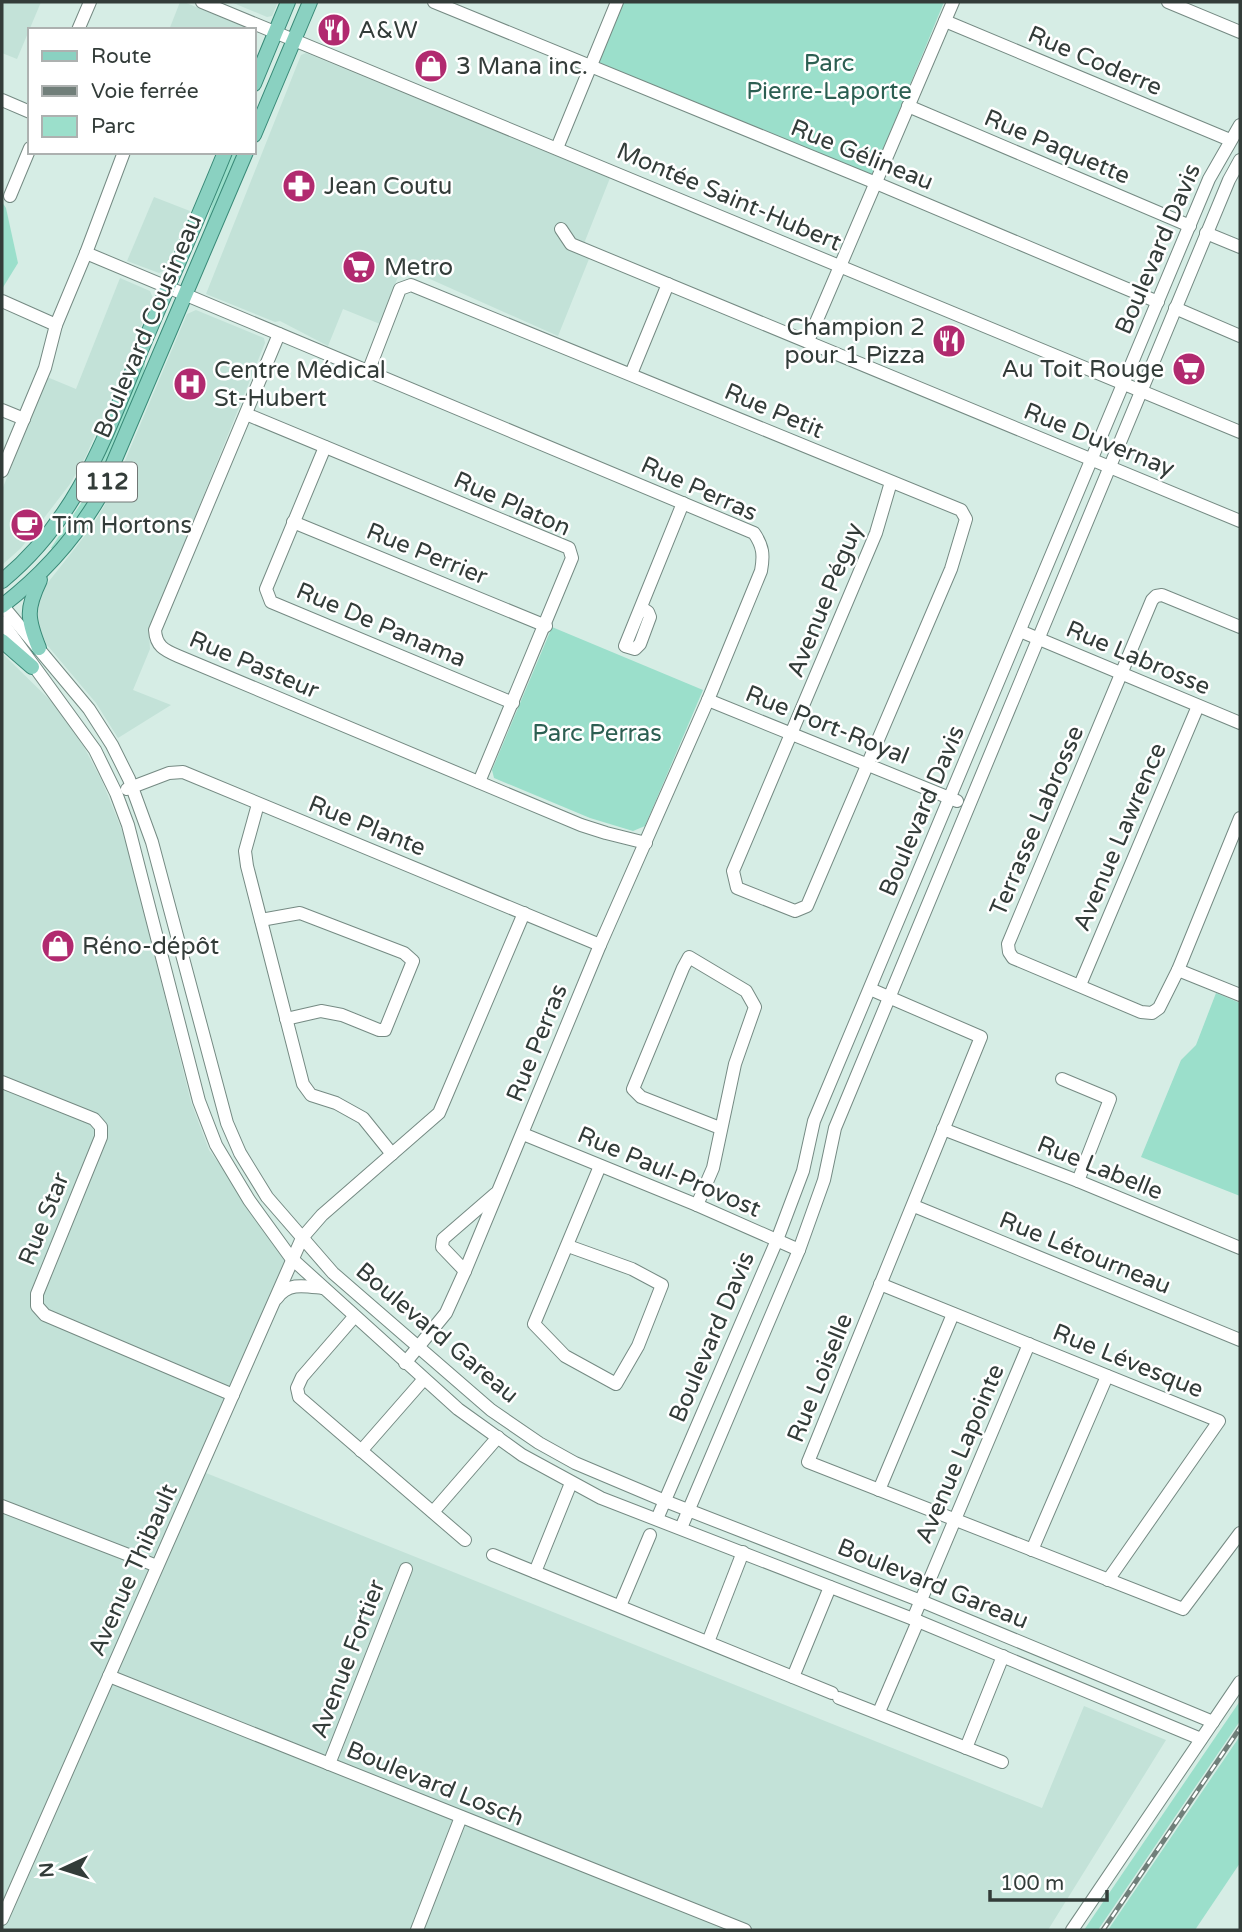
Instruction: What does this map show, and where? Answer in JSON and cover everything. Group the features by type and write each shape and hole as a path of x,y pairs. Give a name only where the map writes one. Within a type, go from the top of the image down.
{"main road":[{"path":"256,79 288,2"},
{"path":"256,130 310,2"},
{"name":"Boulevard Cousineau","path":"2,581 44,540 76,496 91,467 224,154"},
{"name":"Boulevard Cousineau","path":"2,606 44,570 67,544 98,499 245,154"},
{"path":"39,648 30,625 29,611 31,598 44,570"},
{"path":"2,642 32,667"}],"street":[{"path":"79,28 90,2"},
{"name":"Montée Saint-Hubert","path":"202,2 1240,432"},
{"name":"Rue Gélineau","path":"434,2 1158,302"},
{"path":"557,148 617,2"},
{"path":"808,341 953,2"},
{"path":"1168,2 1240,32"},
{"name":"Rue Coderre","path":"945,21 1230,140"},
{"path":"2,100 28,111"},
{"name":"Rue Paquette","path":"908,106 1190,226"},
{"name":"Boulevard Davis","path":"657,1519 777,1240 803,1171 814,1121 1209,179 1240,125"},
{"path":"10,196 28,153"},
{"path":"2,471 45,368 56,325 123,154"},
{"name":"Boulevard Davis","path":"681,1528 799,1250 824,1180 835,1128 1166,328 1240,160"},
{"name":"Rue Duvernay","path":"561,229 571,244 1240,521"},
{"path":"1206,233 1240,247"},
{"name":"Rue Perras","path":"86,253 754,533 761,544 764,556 761,571 708,700 600,945 465,1271 446,1313 405,1363"},
{"name":"Rue Petit","path":"368,372 400,289 411,285 961,510 966,519 951,569 869,764"},
{"path":"631,374 667,285"},
{"path":"2,301 56,325"},
{"path":"1175,308 1240,336"},
{"path":"1150,321 1166,328"},
{"name":"Rue Pasteur","path":"279,334 155,630 160,646 171,653 581,825 646,843"},
{"path":"2,410 24,419"},
{"name":"Rue Platon","path":"246,414 569,548 572,558 479,782"},
{"name":"Rue De Panama","path":"325,447 266,589 271,602 513,703"},
{"name":"Avenue Péguy","path":"869,764 807,906 795,911 737,888 733,872 876,533 891,482"},
{"path":"642,608 683,503"},
{"name":"Rue Perrier","path":"293,522 545,626"},
{"name":"Terrasse Labrosse","path":"1240,627 1162,595 1152,600 1008,944 1009,952 1013,958 1142,1012 1152,1013 1159,1008 1178,970 1240,818"},
{"name":"Boulevard Gareau","path":"2,606 39,648 102,729 133,787 152,842 227,1123 240,1153 267,1197 333,1273 491,1410 539,1443 575,1463 921,1601 1213,1722"},
{"name":"Boulevard Gareau","path":"2,622 32,667 86,736 116,793 128,825 196,1088 216,1145 249,1200 291,1258 322,1288 458,1409 522,1455 601,1499 915,1620 1201,1739"},
{"name":"Rue Labrosse","path":"1020,631 1240,723"},
{"name":"Rue Port-Royal","path":"708,700 968,806"},
{"name":"Avenue Lawrence","path":"1080,985 1198,706"},
{"name":"Rue Plante","path":"116,793 169,774 183,772 600,945"},
{"path":"258,804 245,851 303,1084 311,1095 336,1102 363,1118 391,1154"},
{"path":"261,919 300,913 404,953 413,961 385,1030 342,1015 321,1011 286,1019"},
{"name":"Avenue Thibault","path":"2,1919 291,1258 302,1238 321,1215 439,1113 524,913"},
{"path":"697,1205 713,1168 735,1064 755,1007 746,991 690,957 682,968 633,1089 642,1097 720,1128"},
{"path":"1178,970 1240,995"},
{"name":"Rue Loiselle","path":"870,989 981,1037 808,1462 1183,1609 1240,1533"},
{"path":"1062,1079 1110,1099 1078,1181"},
{"name":"Rue Star","path":"2,1082 94,1119 101,1127 101,1137 37,1294 37,1306 45,1315 233,1395"},
{"name":"Rue Labelle","path":"943,1129 1240,1248"},
{"name":"Rue Paul-Provost","path":"523,1134 799,1250"},
{"path":"568,1246 632,1269 662,1285 638,1346 616,1384 565,1356 534,1324 600,1166"},
{"name":"Rue Perras","path":"465,1271 442,1247 443,1239 498,1192"},
{"name":"Rue Létourneau","path":"914,1206 1240,1339"},
{"name":"Rue Lévesque","path":"880,1284 1219,1421 1108,1580"},
{"path":"271,1307 287,1288 301,1285 322,1288"},
{"path":"879,1490 953,1314"},
{"path":"354,1317 302,1377 297,1388 299,1397 465,1540"},
{"name":"Avenue Lapointe","path":"879,1712 921,1601 1029,1343"},
{"path":"1032,1550 1107,1376"},
{"path":"361,1451 424,1379"},
{"path":"433,1513 498,1437"},
{"path":"680,1466 702,1477"},
{"path":"535,1572 571,1483"},
{"path":"2,1506 157,1566"},
{"path":"620,1606 650,1535"},
{"path":"708,1642 743,1552"},
{"path":"493,1555 1002,1762"},
{"name":"Avenue Fortier","path":"329,1764 406,1569"},
{"path":"793,1677 830,1587"},
{"path":"966,1748 1003,1656"},
{"name":"Boulevard Losch","path":"109,1676 746,1930"},
{"path":"1072,1930 1240,1682"},
{"path":"417,1930 461,1817"}],"shaded area":[{"path":"2,2 41,2 17,59 2,53"},
{"path":"180,2 184,2 247,28 170,28"},
{"path":"231,2 278,2 272,16 267,17"},
{"path":"306,53 610,178 585,241 589,259 558,336 412,271 399,274 380,324 343,309 328,346 280,321 275,322 206,294 301,55"},
{"path":"154,197 190,211 165,270 159,273 127,261"},
{"path":"120,278 150,291 153,298 86,456 70,484 21,548 2,565 2,490 47,377 76,389"},
{"path":"196,310 264,338 265,343 149,631 150,649 133,690 171,705 118,738 96,703 47,645 35,621 36,604 42,590 91,528 110,496 187,314"},
{"path":"2,653 52,702 84,747 102,781 126,840 191,1102 209,1150 291,1260 206,1473 1042,1808 1084,1706 1166,1740 1048,1930 2,1930"}],"green space":[{"name":"Parc Pierre-Laporte","path":"623,2 944,2 872,177 598,62"},
{"path":"232,154 238,154 202,238 217,188"},
{"path":"2,202 6,208 18,263 2,289"},
{"path":"145,360 138,391 109,461 82,512 54,550 51,548 90,490"},
{"name":"Parc Perras","path":"552,627 703,690 645,826 633,831 590,818 494,778 492,770"},
{"path":"1216,993 1240,1003 1240,1196 1141,1157 1181,1060 1196,1045"},
{"path":"1240,1701 1240,1721 1098,1930 1084,1930"},
{"path":"1240,1736 1240,1863 1195,1930 1108,1930"}],"railway":[{"path":"1103,1930 1240,1728"}],"place":[{"name":"A&W","path":"334,30"},
{"name":"3 Mana inc.","path":"431,66"},
{"name":"Jean Coutu","path":"299,186"},
{"name":"Metro","path":"359,267"},
{"name":"Champion 2 pour 1 Pizza","path":"949,341"},
{"name":"Au Toit Rouge","path":"1189,369"},
{"name":"Centre Médical St-Hubert","path":"190,384"},
{"name":"Tim Hortons","path":"27,525"},
{"name":"Réno-dépôt","path":"58,946"}]}
